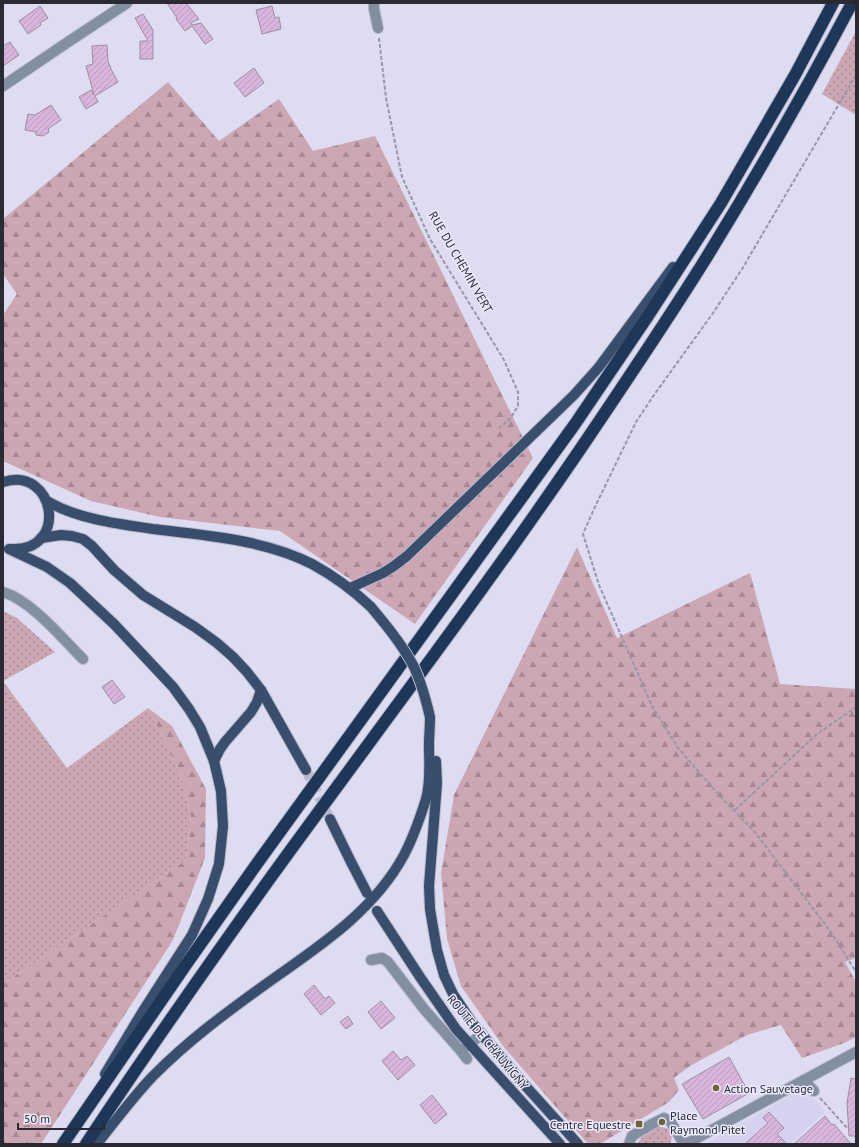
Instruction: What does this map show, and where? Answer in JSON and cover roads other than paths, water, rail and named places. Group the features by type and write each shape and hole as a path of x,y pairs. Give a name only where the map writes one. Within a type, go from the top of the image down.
{"highway":[{"path":"63,1144 185,966 575,424 648,316 721,203 795,75 833,3"},
{"path":"86,1144 204,971 499,564 582,445 706,257 769,153 852,3"}],"main road":[{"path":"350,588 383,573 407,556 574,395 599,368 721,203"},
{"path":"5,479 20,480 32,484 41,491 47,501 49,511 49,521 41,538 26,548 18,550 6,548"},
{"path":"47,501 70,512 112,522 222,538 269,548 311,563 350,588 371,607 394,634 413,665 424,693 430,718 430,772 426,797 404,855 390,878 366,906 344,927 250,995 176,1054 152,1077 124,1109 97,1144"},
{"path":"41,538 61,535 83,539 92,546 114,570 143,595 195,627 233,657 261,690 306,770"},
{"path":"6,548 47,567 64,579 114,624 173,687 190,709 200,727 214,761 221,791 223,826 219,864 208,899 192,935 143,1011 63,1144"},
{"path":"214,761 225,742 251,712 257,702 261,690"},
{"name":"ROUTE DE CHAUVIGNY","path":"430,718 434,732 437,783 429,886 430,909 437,950 444,975 453,994 473,1024 521,1081 578,1144"},
{"path":"330,820 367,893"},
{"name":"ROUTE DE CHAUVIGNY","path":"377,911 439,1005 456,1028 560,1144"}],"street":[{"path":"3,86 127,3"},
{"path":"374,3 378,28"},
{"path":"3,592 27,605 83,659"},
{"path":"371,960 382,958 388,962 424,1009 467,1059"},
{"path":"461,1051 482,1034"},
{"path":"629,1144 632,1136 664,1118 670,1121 685,1144 856,1052"},
{"path":"804,1080 814,1091"}],"tunnel":[{"path":"306,770 330,819"}],"place":[{"name":"Action Sauvetage","path":"716,1088"},
{"name":"Place Raymond Pitet","path":"662,1122"},
{"name":"Centre Equestre","path":"639,1124"}]}
